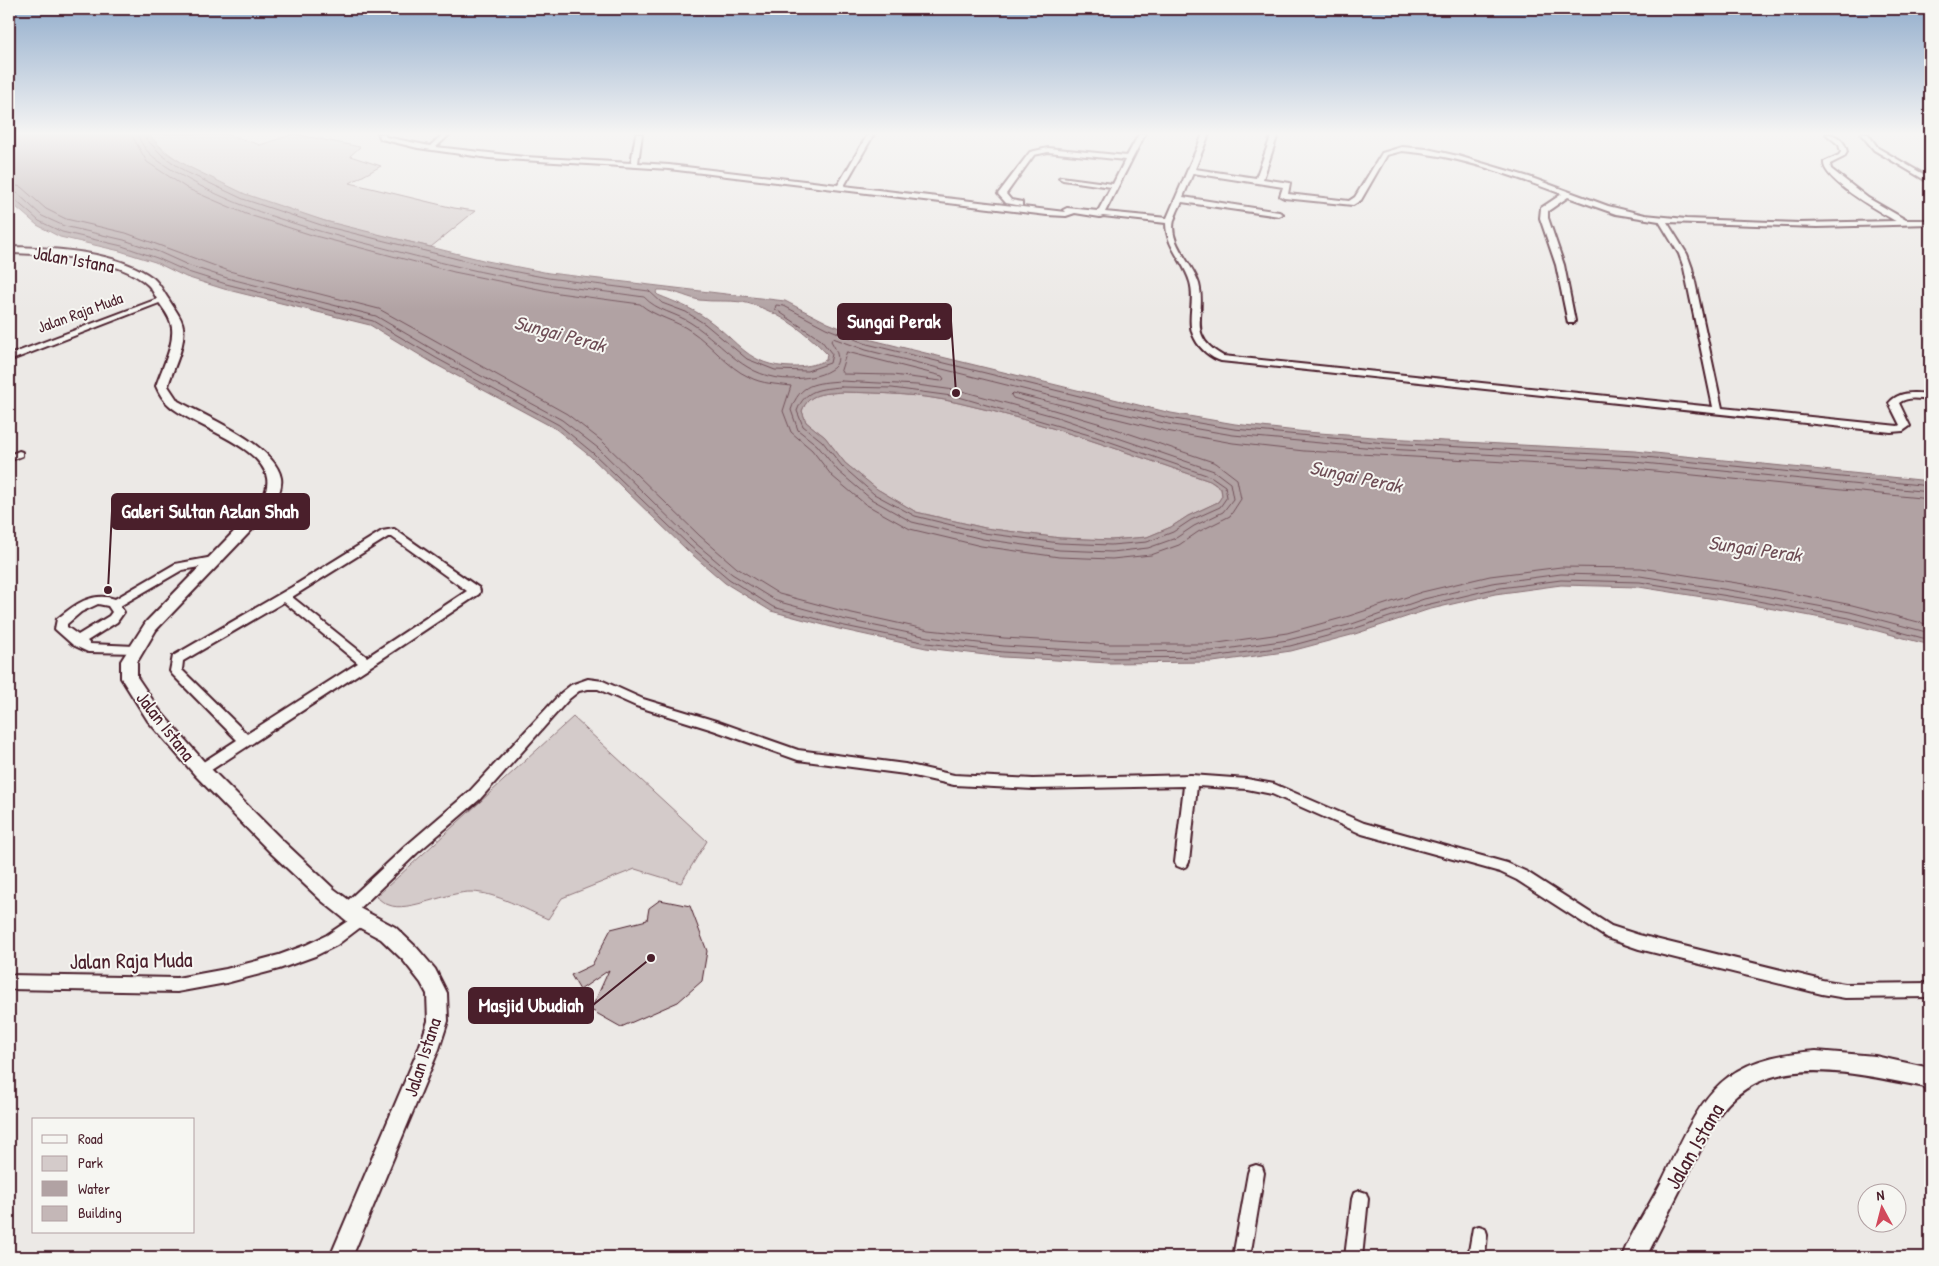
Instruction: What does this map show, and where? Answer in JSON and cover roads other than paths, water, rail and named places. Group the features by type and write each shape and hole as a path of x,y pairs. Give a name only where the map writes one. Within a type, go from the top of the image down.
{"street":[{"path":"872,193 1047,214 1066,214 1074,211"},
{"path":"1003,193 1004,199 1010,203 1100,215 1170,221"},
{"path":"1100,215 1111,193"},
{"path":"1182,193 1170,221 1172,243 1193,279 1196,290 1198,338 1212,354 1222,358 1900,429 1905,426 1894,404 1897,399 1902,397 1930,397"},
{"path":"1285,193 1284,196 1350,203 1358,198 1361,193"},
{"path":"1856,193 1865,200 1906,222"},
{"path":"1571,321 1560,265 1544,218 1544,210 1567,194 1617,212 1661,219 1765,224 1850,225 1930,222"},
{"path":"1179,199 1278,214"},
{"path":"1661,219 1683,254 1688,268 1718,410"},
{"name":"Jalan Istana","path":"9,250 38,251 92,259 121,267 151,282 175,318 178,329 177,341 162,386 166,394 174,404 248,446 271,467 274,477 270,498 263,510 151,626 129,661 129,678 154,716 201,770 278,848 328,895 354,914 388,934 410,954 428,976 437,993 438,1021 418,1078 341,1257"},
{"name":"Jalan Raja Muda","path":"9,358 163,300"},
{"path":"9,458 19,454"},
{"path":"201,770 417,631 475,591 394,533 379,537 285,597 177,659 176,671 246,741"},
{"path":"114,605 179,567 213,561"},
{"path":"285,597 366,663"},
{"path":"78,642 113,619 118,612 114,605 103,600 91,603 61,622 61,630 78,642 88,648 135,650"},
{"name":"Jalan Raja Muda","path":"9,982 177,985 226,976 280,962 310,951 332,940 412,849 475,795 564,696 575,688 588,684 599,684 640,703 716,726 798,755 905,769 954,780 1033,784 1191,780 1224,781 1274,790 1362,828 1502,867 1522,876 1608,931 1639,942 1822,987 1845,990 1930,990"},
{"path":"1182,862 1191,780"},
{"name":"Jalan Istana","path":"1633,1257 1706,1117 1715,1102 1736,1082 1764,1070 1794,1062 1827,1059 1872,1065 1930,1078"},
{"path":"1242,1257 1256,1173"},
{"path":"1353,1257 1360,1199"},
{"path":"1476,1257 1479,1234"}],"water":[{"path":"9,193 243,193 325,221 487,261 549,273 785,301 828,323 868,339 1171,413 1235,424 1387,438 1635,451 1930,481 1930,645 1848,623 1747,604 1639,587 1561,585 1495,594 1427,610 1355,634 1291,651 1213,662 1109,663 1003,657 926,648 839,629 771,611 725,583 687,550 590,456 556,429 433,363 370,325 224,289 186,277 155,262 120,251 60,237 37,225 9,201","holes":["658,290 699,300 742,302 765,309 799,329 819,345 827,354 826,360 796,367 777,366 764,362 745,351 701,315 656,293","842,392 916,396 959,403 1023,419 1210,481 1221,488 1222,496 1218,502 1188,516 1171,527 1147,537 1111,540 1060,538 985,528 916,512 877,489 845,463 825,437 806,422 802,411 809,400 818,395"]}],"place":[{"name":"Sungai Perak","path":"956,393"},
{"name":"Galeri Sultan Azlan Shah","path":"108,590"},
{"name":"Masjid Ubudiah","path":"651,958"}]}
